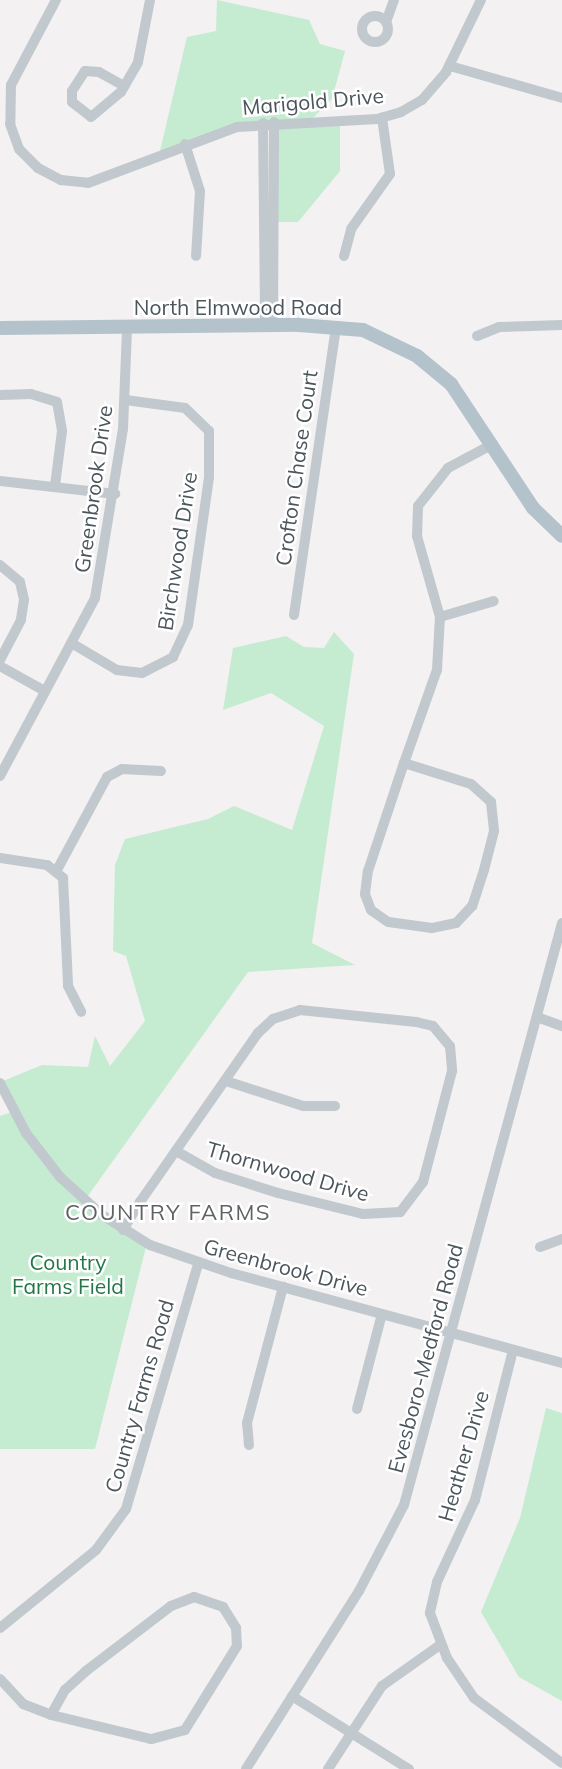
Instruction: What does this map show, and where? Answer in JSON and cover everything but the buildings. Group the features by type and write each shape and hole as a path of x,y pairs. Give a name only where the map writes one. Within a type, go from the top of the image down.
{"main road":[{"name":"North Elmwood Road","path":"0,328 269,325 336,327 379,336 422,360 464,399 533,508 562,536"}],"street":[{"name":"Marigold Drive","path":"56,0 15,72 5,120 27,159 49,175 75,183 114,178 185,144 268,122 382,118 422,99 450,66 481,0"},
{"path":"124,86 99,72 85,71 72,91 72,102 91,117 112,103 124,86 138,62 150,0"},
{"path":"386,22 394,0"},
{"path":"450,66 562,98"},
{"path":"344,256 351,229 390,174 382,118"},
{"path":"268,122 269,325"},
{"path":"185,144 200,191 196,256"},
{"path":"477,336 499,327 562,325"},
{"name":"Crofton Chase Court","path":"294,615 336,327"},
{"name":"Greenbrook Drive","path":"1,770 73,644 102,571 115,494 126,400 127,328"},
{"path":"0,395 31,394 57,402 62,431 55,486"},
{"name":"Birchwood Drive","path":"73,644 117,669 142,674 173,657 188,625 209,477 209,431 185,408 126,400"},
{"path":"404,763 471,784 491,802 494,831 484,870 472,906 456,923 432,928 388,922 371,910 365,894 368,871 404,763 437,670 440,617 417,536 418,506 448,468 493,444"},
{"path":"0,481 115,494"},
{"path":"0,565 20,582 24,600 21,620 0,660"},
{"path":"440,617 494,601"},
{"path":"0,666 45,692"},
{"path":"57,870 107,777 122,769 161,771"},
{"path":"0,858 57,870"},
{"path":"57,870 68,893 68,986 81,1012"},
{"name":"Evesboro-Medford Road","path":"246,1769 396,1522 453,1334 562,923"},
{"name":"Thornwood Drive","path":"123,1230 176,1151 265,1025 300,1010 425,1023 446,1038 453,1062 423,1182 408,1207 392,1215 363,1214 267,1189 204,1169 176,1151"},
{"path":"537,1017 562,1026"},
{"path":"225,1081 303,1106 335,1106"},
{"name":"Greenbrook Drive","path":"0,1083 46,1161 85,1202 123,1230 198,1264 562,1363"},
{"path":"540,1247 562,1239"},
{"name":"Country Farms Road","path":"0,1628 96,1550 126,1509 198,1264"},
{"path":"249,1445 247,1423 283,1287"},
{"path":"357,1409 382,1314"},
{"name":"Heather Drive","path":"513,1350 476,1500 432,1598 432,1621 440,1645 481,1706 562,1763"},
{"path":"0,1679 23,1704 51,1715 151,1739 177,1734 197,1716 234,1654 233,1620 209,1599 178,1602 71,1683 51,1715"},
{"path":"328,1769 350,1732 388,1679 440,1645"},
{"path":"292,1696 409,1769"}],"green space":[{"path":"217,0 309,20 320,44 345,51 332,99 312,119 340,121 340,171 298,222 269,222 270,121 159,155 187,37 216,31"},
{"name":"Country Farms Field","path":"334,632 354,654 312,943 355,965 248,972 85,1200 147,1243 95,1449 0,1449 0,1116 12,1112 3,1081 42,1065 88,1067 95,1036 110,1066 145,1021 126,956 113,951 115,865 125,839 208,819 234,806 292,830 324,726 271,693 223,710 233,648 286,636 304,647 324,648"},
{"path":"546,1408 562,1413 562,1701 519,1677 481,1612 520,1518"}],"district":[{"name":"COUNTRY FARMS","path":"168,1213"}]}
